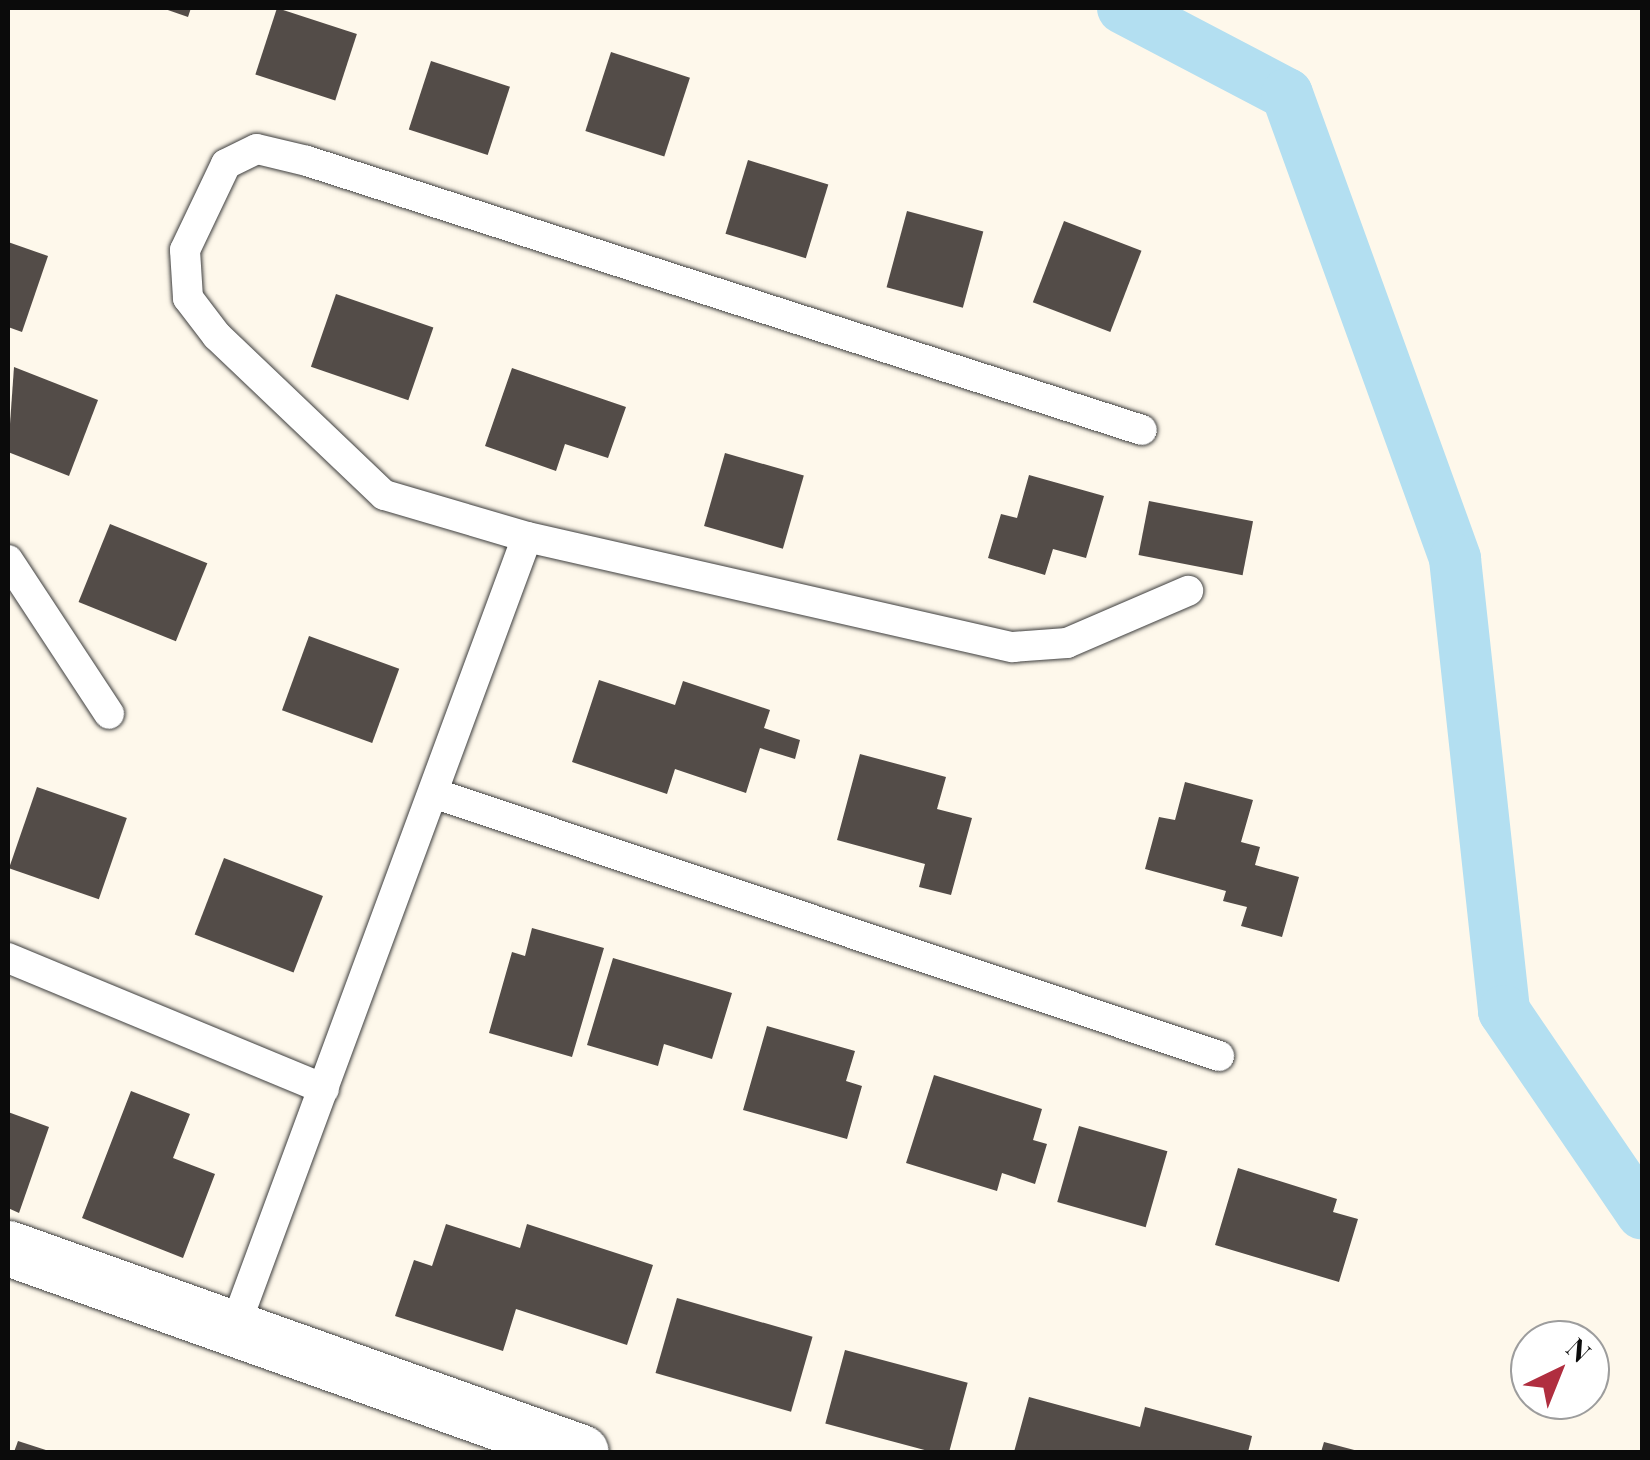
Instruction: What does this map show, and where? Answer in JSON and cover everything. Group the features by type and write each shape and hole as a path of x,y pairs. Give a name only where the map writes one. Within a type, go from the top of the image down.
{"street":[{"path":"8,1248 581,1452"}],"lane":[{"path":"1142,430 307,161 258,149 226,164 185,250 188,298 217,336 384,495 527,537 1014,647 1067,643 1188,591"},
{"path":"234,1329 527,537"},
{"path":"8,560 109,714"},
{"path":"433,793 1218,1056"},
{"path":"8,958 324,1089"}],"building":[{"path":"162,8 191,8 188,17"},
{"path":"277,8 357,34 335,101 255,75"},
{"path":"611,52 690,78 664,157 585,131"},
{"path":"431,61 510,87 488,155 409,129"},
{"path":"748,160 828,185 806,258 725,234"},
{"path":"907,211 983,231 963,308 887,287"},
{"path":"1064,221 1141,251 1110,332 1033,302"},
{"path":"8,242 48,256 22,332 8,327"},
{"path":"336,294 433,328 408,400 311,367"},
{"path":"14,367 98,400 69,476 8,452"},
{"path":"512,368 626,407 608,458 565,444 556,471 485,446"},
{"path":"725,453 804,476 783,549 704,526"},
{"path":"1029,475 1104,496 1086,558 1053,549 1045,575 988,558 1001,514 1017,518"},
{"path":"1149,501 1253,521 1243,575 1139,555"},
{"path":"110,524 207,563 176,641 79,602"},
{"path":"309,636 399,669 372,743 282,710"},
{"path":"599,680 675,705 683,681 770,710 764,728 800,740 795,759 760,748 746,793 675,769 667,794 572,762"},
{"path":"860,754 946,777 937,809 972,818 951,895 919,887 925,864 837,840"},
{"path":"1185,782 1253,800 1241,842 1260,847 1255,865 1299,877 1282,937 1241,926 1247,907 1223,901 1226,891 1145,869 1159,817 1175,820"},
{"path":"37,787 127,818 99,899 9,868"},
{"path":"224,858 323,896 294,973 195,935"},
{"path":"532,928 604,948 572,1057 489,1033 512,952 525,956"},
{"path":"613,958 732,993 712,1059 664,1044 658,1066 587,1045"},
{"path":"767,1026 855,1051 846,1081 862,1086 847,1139 743,1110"},
{"path":"934,1075 1042,1109 1033,1140 1047,1144 1035,1184 1002,1173 997,1191 906,1163"},
{"path":"131,1091 190,1114 173,1158 215,1174 183,1258 82,1218"},
{"path":"8,1112 49,1127 19,1213 8,1208"},
{"path":"1079,1126 1167,1151 1146,1227 1057,1202"},
{"path":"1238,1168 1337,1199 1333,1212 1358,1219 1339,1282 1215,1245"},
{"path":"446,1224 520,1248 527,1224 653,1265 627,1345 516,1309 503,1351 395,1316 414,1260 432,1266"},
{"path":"677,1298 813,1337 791,1412 656,1373"},
{"path":"845,1350 968,1383 949,1452 932,1452 825,1423"},
{"path":"1029,1397 1140,1427 1145,1407 1252,1436 1248,1452 1014,1452"},
{"path":"18,1441 52,1452 14,1452"},
{"path":"1324,1442 1358,1451 1358,1452 1321,1452"}],"waterway":[{"path":"1123,8 1287,94 1455,559 1504,1011 1642,1213"}]}
